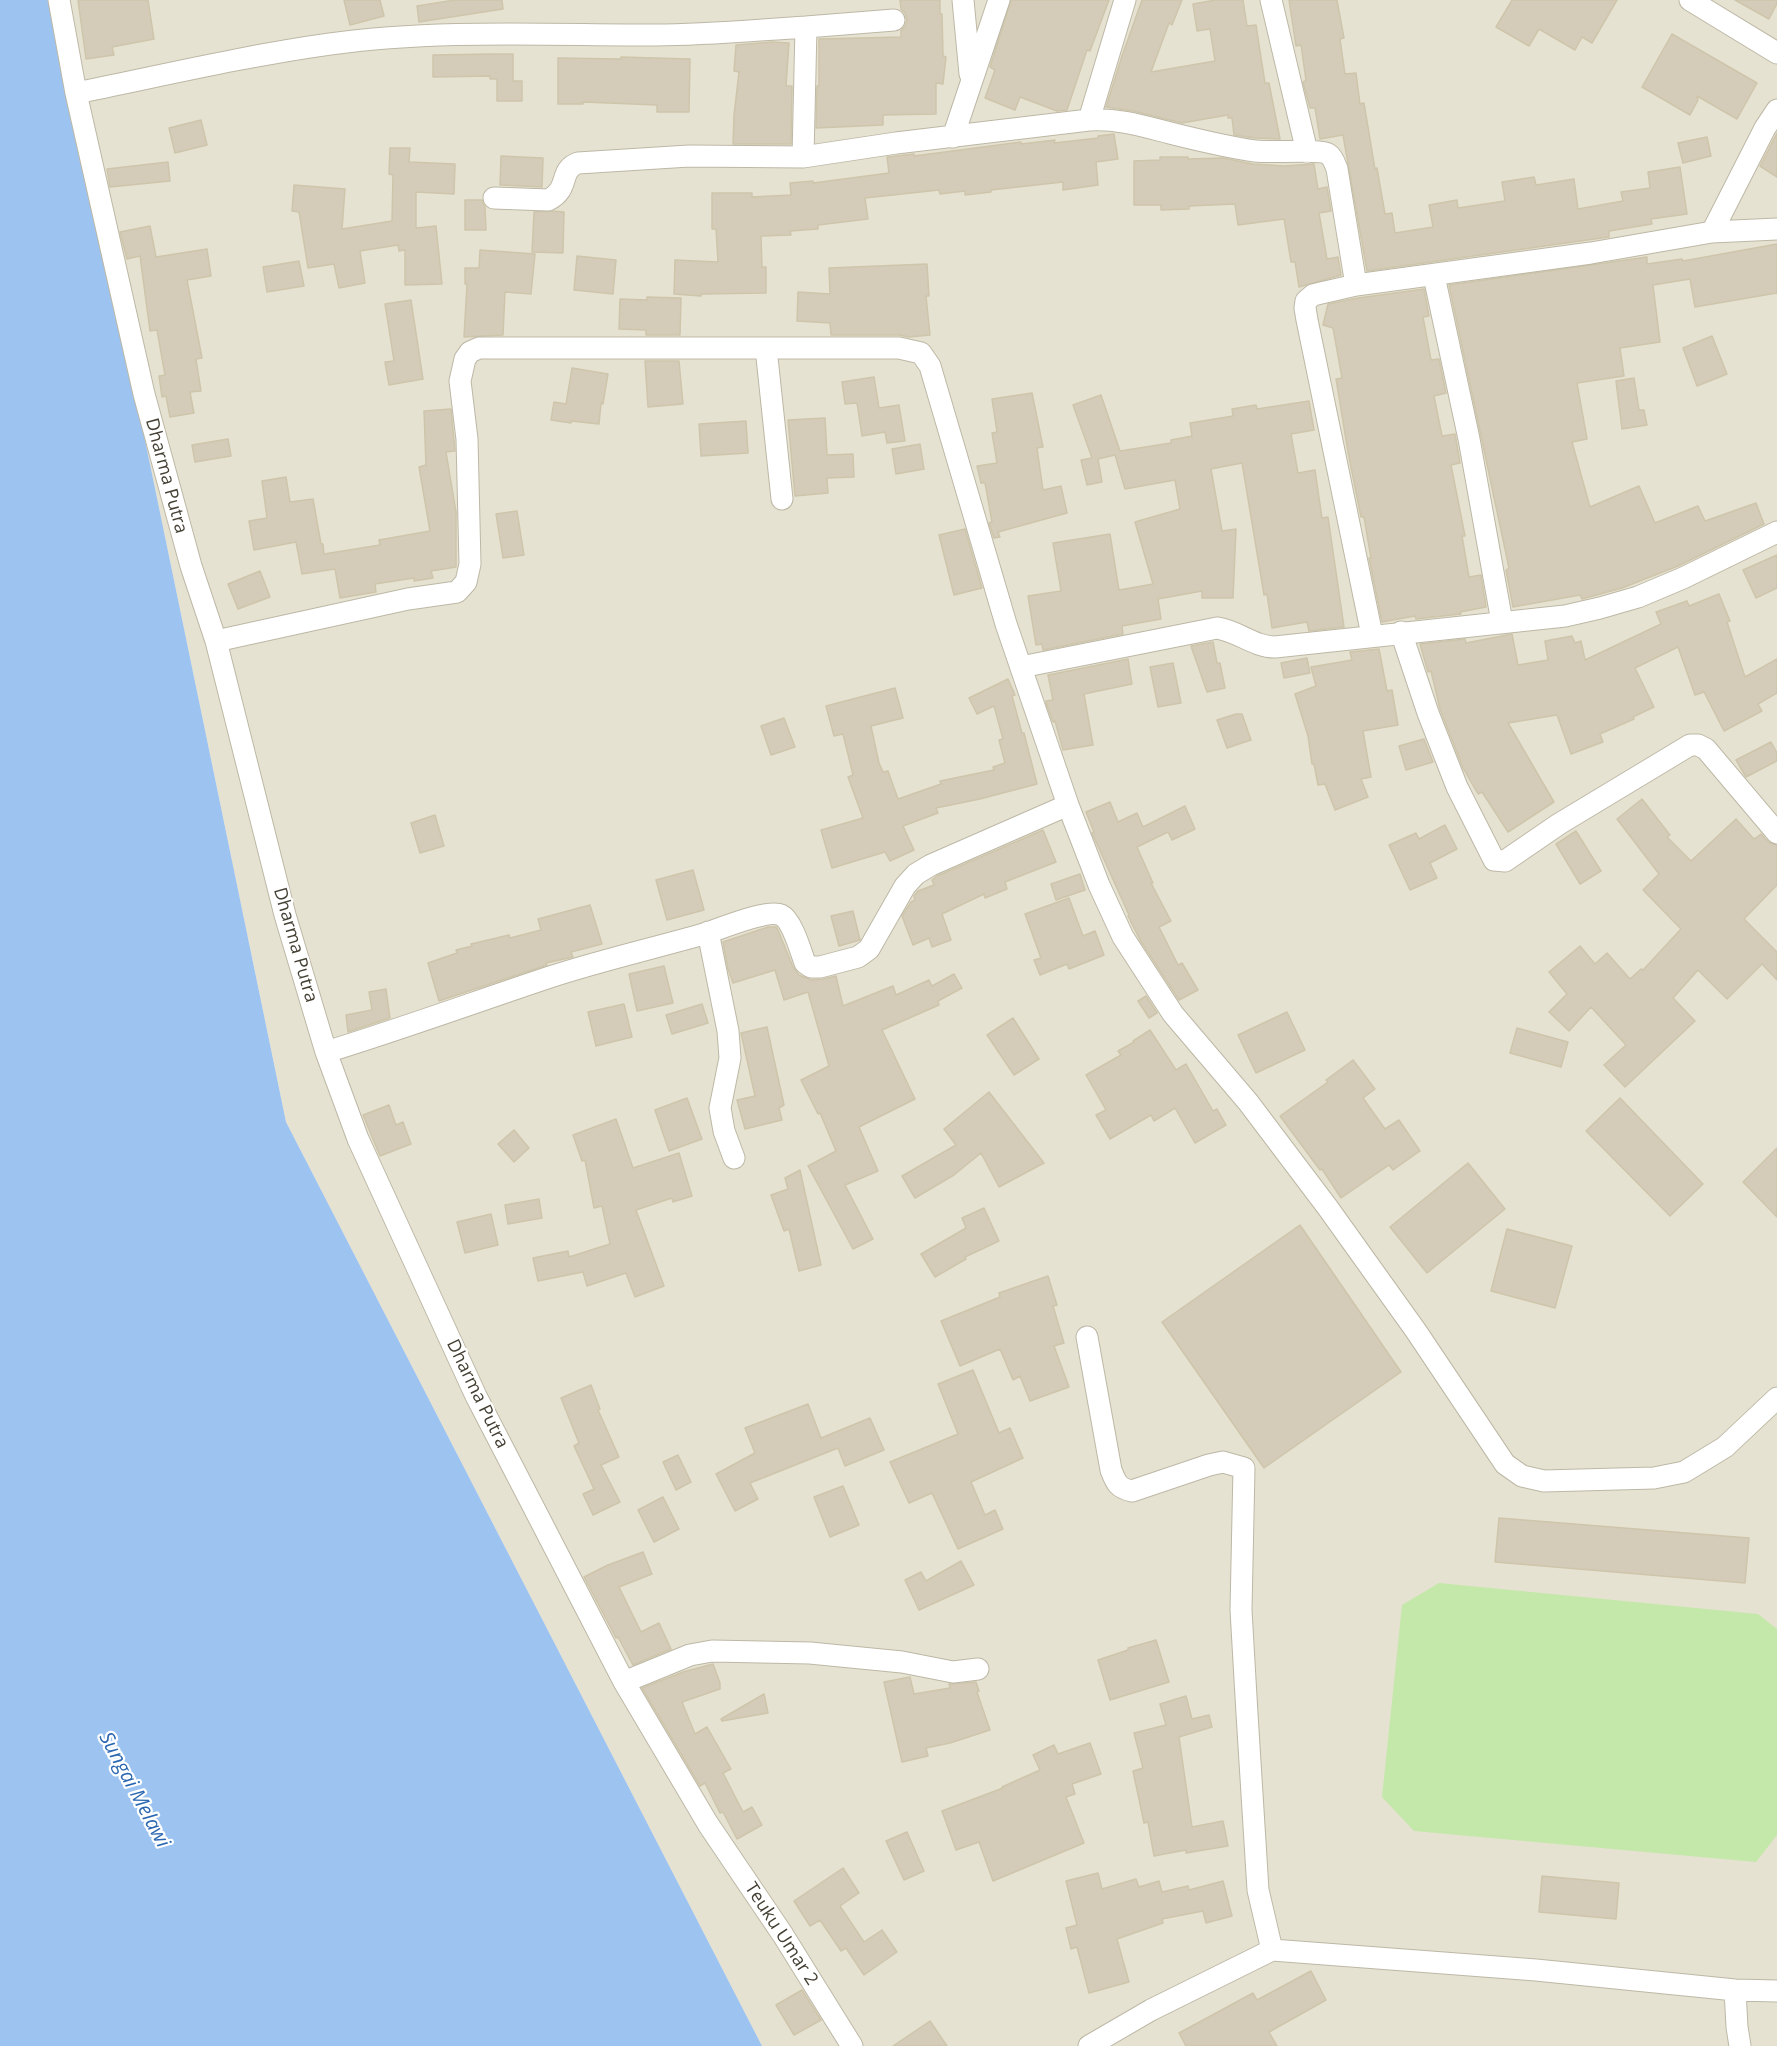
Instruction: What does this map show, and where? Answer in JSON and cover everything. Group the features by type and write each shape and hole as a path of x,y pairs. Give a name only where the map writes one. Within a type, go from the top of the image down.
{"street":[{"name":"Dharma Putra","path":"59,0 76,93 144,394 191,566 216,641 285,915 326,1053 367,1160 476,1396 624,1682 708,1824"},
{"path":"963,0 971,83"},
{"path":"953,137 999,0"},
{"path":"1089,120 1125,0"},
{"path":"1271,0 1307,152"},
{"path":"1690,0 1777,53"},
{"path":"76,93 286,50 330,44 411,37 657,35 894,20"},
{"path":"803,157 806,27"},
{"path":"1712,232 1765,128 1777,110"},
{"path":"494,198 548,200 561,191 567,172 571,166 578,164 689,156 803,157 1103,119 1128,122 1204,142 1256,151 1327,153 1332,157 1337,169 1356,285"},
{"path":"1372,635 1305,308 1306,301 1313,295 1356,285 1591,253 1712,232 1777,229"},
{"path":"1434,276 1471,451 1502,622"},
{"path":"216,641 408,599 456,592 466,582 470,564 467,439 460,381 465,359 470,352 478,348 899,348 921,353 927,360 997,597 1068,806 1099,885 1123,937 1173,1014 1248,1102 1329,1208 1416,1331 1505,1464 1522,1476 1544,1481 1653,1478 1684,1472 1725,1448 1777,1398"},
{"path":"766,348 782,498"},
{"path":"1021,667 1217,628 1225,629 1265,647 1565,616 1638,597 1683,578 1777,532"},
{"path":"1401,632 1428,713 1457,787 1494,860 1505,861 1559,824 1690,746 1698,745 1706,749 1777,833"},
{"path":"326,1053 551,977 753,918 780,914 786,919 810,967 820,967 858,957 868,949 905,886 916,874 931,865 1068,806"},
{"path":"708,932 728,1031 730,1058 720,1108 724,1131 734,1158"},
{"path":"1088,1337 1111,1470 1117,1484 1122,1489 1132,1491 1223,1462 1244,1468 1241,1610 1248,1737 1258,1890 1272,1950"},
{"path":"624,1682 690,1655 712,1651 810,1653 902,1662 953,1672 978,1669"},
{"name":"Teuku Umar 2","path":"708,1824 783,1935 852,2046"},
{"path":"1089,2046 1151,2010 1272,1950 1536,1970 1735,1990 1777,1992"},
{"path":"1735,1990 1740,2046"}],"shaded area":[{"path":"54,0 1777,0 1777,2046 762,2046 286,1122"}],"green space":[{"path":"1439,1583 1758,1614 1777,1629 1777,1835 1756,1862 1414,1831 1382,1797 1402,1605"}],"water":[{"name":"Sungai Melawi","path":"0,0 54,0 286,1122 762,2046 0,2046"}],"building":[{"path":"78,0 148,0 154,39 112,47 114,55 86,59"},
{"path":"344,0 380,0 384,16 350,25"},
{"path":"455,0 502,0 503,9 419,22 417,6"},
{"path":"900,0 940,0 943,56 946,57 943,84 936,83 936,114 883,115 883,125 816,128 819,39 901,37 901,31 907,20 901,9"},
{"path":"1011,0 1109,0 1090,51 1087,50 1067,110 1057,111 1020,97 1015,110 985,98 995,70 990,67"},
{"path":"1142,0 1182,0 1172,25 1169,23 1151,72 1215,61 1210,29 1197,31 1193,4 1215,0 1243,0 1247,26 1256,25 1265,83 1269,83 1280,139 1234,135 1232,118 1228,118 1228,115 1182,123 1106,107"},
{"path":"1289,0 1337,0 1344,38 1340,39 1345,74 1356,73 1360,104 1364,103 1385,214 1392,213 1395,233 1433,227 1429,205 1457,200 1458,208 1505,201 1502,182 1534,177 1536,185 1574,179 1578,209 1623,201 1621,192 1650,188 1648,172 1680,167 1687,214 1651,219 1652,224 1609,231 1609,237 1367,271 1343,135 1320,139 1315,108 1310,108 1303,82 1306,80 1301,45 1296,46"},
{"path":"1512,0 1617,0 1592,43 1582,37 1575,50 1539,29 1529,46 1496,27"},
{"path":"1735,0 1777,0 1777,3 1769,19"},
{"path":"1672,34 1757,83 1737,119 1697,96 1698,100 1690,115 1642,87"},
{"path":"789,43 786,86 792,86 791,144 733,144 739,72 734,71 736,45"},
{"path":"513,54 513,81 522,81 522,101 497,101 497,79 490,79 490,76 433,77 433,55"},
{"path":"621,57 690,59 689,112 657,112 657,105 583,102 583,104 558,104 558,58 621,59"},
{"path":"201,120 207,145 175,153 169,128"},
{"path":"1777,133 1777,177 1760,166"},
{"path":"1114,134 1118,159 1096,162 1098,185 1063,190 1063,182 965,195 965,191 940,194 939,190 865,198 868,219 818,225 818,229 790,231 791,235 761,236 762,267 766,267 766,293 701,294 701,296 674,294 675,260 718,262 716,229 712,229 712,193 752,193 752,197 791,195 790,183 813,181 813,183 889,173 887,157 914,154 914,156 1021,142 1021,144 1055,140 1054,143"},
{"path":"1707,137 1711,156 1683,163 1678,143"},
{"path":"390,148 410,148 409,162 455,164 454,194 416,192 416,228 436,226 442,284 405,285 405,250 399,251 398,245 360,251 365,283 339,288 334,264 308,268 299,212 292,211 294,185 345,189 342,229 392,221 393,175 389,174"},
{"path":"501,156 543,158 542,187 500,185"},
{"path":"1160,157 1223,158 1253,164 1284,166 1314,164 1318,189 1327,187 1331,211 1319,213 1327,259 1338,257 1341,275 1299,287 1295,262 1291,262 1284,219 1238,225 1235,204 1161,210 1161,205 1134,205 1134,161 1160,160"},
{"path":"168,162 170,181 110,187 107,169"},
{"path":"465,200 482,200 485,207 486,230 465,230"},
{"path":"534,212 564,212 563,253 532,252"},
{"path":"150,226 156,257 207,249 211,276 187,280 202,358 196,359 201,391 190,392 194,413 170,417 166,396 162,397 159,376 165,375 157,330 150,331 140,256 127,259 120,232"},
{"path":"1777,244 1777,293 1695,307 1690,279 1653,285 1660,342 1620,348 1624,376 1577,383 1587,439 1572,442 1590,507 1639,486 1655,523 1698,506 1705,521 1756,503 1764,524 1678,566 1622,588 1582,599 1580,595 1513,607 1506,570 1509,568 1449,285 1647,257 1647,264 1682,259 1683,261"},
{"path":"480,250 535,254 531,294 505,292 503,335 464,337 467,284 465,284 465,268 479,268"},
{"path":"577,256 616,260 613,294 574,290"},
{"path":"299,261 304,286 267,292 263,267"},
{"path":"927,264 929,296 926,296 930,335 909,337 831,335 830,323 797,321 798,292 830,294 829,268"},
{"path":"1424,289 1429,316 1423,317 1431,360 1439,359 1446,393 1434,396 1442,436 1455,434 1460,463 1451,465 1465,536 1462,536 1469,577 1481,575 1486,607 1460,612 1461,614 1416,619 1415,616 1382,622 1369,558 1371,558 1364,517 1361,517 1348,452 1336,379 1342,378 1333,328 1323,325 1328,304"},
{"path":"647,297 681,298 680,335 646,335 646,330 619,329 620,299 647,300"},
{"path":"411,300 423,379 389,385 385,362 394,361 385,304"},
{"path":"1712,336 1727,374 1697,386 1683,348"},
{"path":"645,361 679,361 683,404 648,407"},
{"path":"572,368 608,374 599,424 551,420 554,402 566,404"},
{"path":"874,377 879,408 899,405 905,441 887,443 885,432 862,436 857,403 845,404 842,382"},
{"path":"1634,378 1639,410 1644,410 1647,425 1622,429 1616,381"},
{"path":"1032,393 1043,447 1037,448 1043,490 1061,486 1067,513 998,532 1000,537 994,538 989,523 992,522 985,483 981,483 977,466 997,463 992,433 997,432 992,399"},
{"path":"1101,395 1120,451 1171,443 1171,440 1192,436 1190,423 1233,416 1232,409 1256,405 1257,409 1309,401 1314,430 1291,434 1298,473 1315,470 1322,518 1328,517 1344,627 1309,631 1307,622 1272,628 1267,594 1264,595 1242,463 1211,469 1222,531 1236,529 1233,598 1202,598 1202,591 1158,599 1161,619 1122,626 1123,634 1043,650 1042,644 1036,645 1028,596 1061,591 1053,543 1110,534 1119,590 1153,584 1135,522 1180,509 1175,480 1125,489 1115,455 1098,459 1102,482 1087,485 1081,460 1092,458 1073,405"},
{"path":"451,409 455,451 446,452 456,512 456,567 431,571 433,578 414,581 414,578 375,584 376,592 340,598 335,569 302,574 296,542 254,550 249,521 267,518 262,481 286,477 290,502 313,499 324,554 380,545 379,540 430,531 419,467 426,465 424,411"},
{"path":"825,418 827,455 853,454 854,477 827,478 828,493 795,496 788,420"},
{"path":"746,421 748,453 701,456 699,424"},
{"path":"228,439 231,456 195,462 192,445"},
{"path":"920,444 924,469 896,474 892,449"},
{"path":"517,511 524,555 503,558 496,514"},
{"path":"965,529 982,588 954,595 939,535"},
{"path":"1777,555 1777,588 1756,598 1743,570"},
{"path":"260,571 270,597 238,609 228,584"},
{"path":"1719,594 1730,621 1727,622 1745,677 1777,659 1777,693 1758,704 1762,711 1724,731 1704,692 1695,695 1678,647 1635,668 1654,707 1600,734 1603,742 1571,754 1557,715 1508,723 1554,802 1508,832 1482,792 1478,794 1463,768 1440,709 1431,671 1428,672 1420,644 1465,639 1466,643 1512,634 1518,665 1548,660 1545,641 1572,636 1575,643 1581,641 1585,660 1661,624 1656,612 1687,601 1689,606"},
{"path":"1213,642 1225,688 1207,692 1191,646"},
{"path":"1379,649 1387,691 1392,690 1398,725 1363,731 1371,777 1361,779 1368,797 1335,810 1325,784 1318,785 1308,736 1295,694 1316,686 1311,667 1352,660 1350,652"},
{"path":"1307,658 1310,673 1284,678 1281,663"},
{"path":"1128,659 1132,684 1084,694 1093,745 1063,750 1055,721 1053,722 1046,703 1046,701 1053,700 1048,675"},
{"path":"1173,663 1181,703 1158,707 1150,667"},
{"path":"1008,679 1015,695 1012,696 1037,784 936,808 938,813 903,826 914,850 890,861 885,852 832,868 821,830 863,818 848,777 853,775 843,734 834,736 826,706 895,688 903,718 871,726 879,763 883,772 888,771 898,799 941,784 940,781 994,770 993,767 1005,763 999,740 1003,739 994,706 977,714 969,698"},
{"path":"1242,714 1251,740 1227,748 1217,720"},
{"path":"784,718 795,747 771,755 761,726"},
{"path":"1424,739 1433,762 1406,770 1399,746"},
{"path":"1771,742 1777,753 1777,761 1746,777 1736,760"},
{"path":"1642,799 1670,835 1667,837 1691,861 1736,819 1754,839 1761,834 1768,842 1777,845 1777,885 1744,919 1777,952 1777,980 1762,964 1727,999 1698,970 1673,998 1695,1021 1625,1087 1604,1065 1626,1045 1591,1007 1569,1031 1549,1012 1567,994 1549,972 1580,946 1595,964 1607,953 1630,979 1641,969 1643,970 1681,929 1643,890 1659,874 1617,819"},
{"path":"1110,802 1118,822 1137,813 1143,827 1185,806 1195,829 1172,840 1168,832 1137,847 1153,883 1151,883 1171,921 1159,927 1178,965 1182,963 1198,990 1179,1000 1140,940 1092,833 1094,832 1086,812"},
{"path":"435,815 444,846 420,853 411,823"},
{"path":"1445,825 1457,849 1430,863 1437,878 1410,890 1389,845 1416,833 1419,839"},
{"path":"1043,830 1056,862 1005,882 1007,889 985,898 984,894 942,914 951,940 932,947 929,938 913,945 902,916 911,902 915,900 914,896 918,891 934,885 932,880 937,876"},
{"path":"1576,831 1601,871 1580,884 1556,844"},
{"path":"693,870 704,910 667,920 656,880"},
{"path":"1080,874 1085,890 1056,900 1051,884"},
{"path":"1069,898 1083,936 1095,931 1104,955 1069,969 1067,964 1040,975 1034,960 1041,958 1025,914"},
{"path":"590,905 602,944 571,952 573,957 546,963 547,965 439,1001 428,963 457,953 456,950 472,946 471,944 541,930 538,919"},
{"path":"853,911 860,940 839,946 831,916"},
{"path":"768,927 776,927 778,930 793,967 799,975 811,980 836,976 843,1006 893,986 896,995 929,980 932,986 954,974 962,988 938,1001 939,1005 882,1030 915,1099 859,1127 878,1171 845,1185 873,1239 853,1249 808,1166 836,1151 820,1113 818,1114 801,1080 829,1066 808,992 784,1000 775,970 733,983 728,969 723,942"},
{"path":"664,966 673,1003 637,1011 629,974"},
{"path":"386,989 390,1018 348,1032 346,1015 372,1010 369,992"},
{"path":"1146,996 1157,1013 1149,1018 1138,1001"},
{"path":"624,1004 632,1037 596,1046 588,1012"},
{"path":"702,1004 708,1023 672,1034 666,1015"},
{"path":"1287,1012 1305,1050 1256,1073 1238,1035"},
{"path":"1013,1018 1039,1059 1014,1075 987,1035"},
{"path":"767,1027 784,1105 779,1108 782,1120 745,1129 737,1100 755,1096 741,1033"},
{"path":"1517,1028 1568,1042 1561,1067 1510,1053"},
{"path":"1150,1030 1176,1070 1186,1064 1213,1111 1217,1109 1226,1125 1195,1143 1175,1108 1154,1121 1151,1115 1110,1139 1096,1115 1106,1110 1086,1075 1121,1055 1118,1051"},
{"path":"1353,1060 1375,1089 1363,1098 1385,1129 1399,1120 1420,1151 1393,1170 1389,1165 1341,1198 1322,1169 1320,1170 1280,1116 1328,1082 1326,1080"},
{"path":"989,1092 1044,1163 999,1187 981,1153 954,1175 915,1198 902,1176 956,1145 944,1129"},
{"path":"687,1098 702,1139 669,1151 655,1110"},
{"path":"1620,1098 1703,1184 1670,1216 1586,1131"},
{"path":"389,1105 396,1125 403,1122 411,1144 380,1156 363,1115"},
{"path":"616,1119 633,1168 679,1153 692,1196 673,1202 672,1198 636,1210 664,1286 635,1297 626,1273 587,1286 583,1272 538,1281 533,1258 568,1251 569,1257 610,1244 602,1206 594,1208 585,1160 582,1161 573,1135"},
{"path":"514,1130 529,1148 514,1162 498,1144"},
{"path":"1777,1148 1777,1217 1743,1182"},
{"path":"1468,1163 1505,1209 1427,1273 1390,1227"},
{"path":"800,1170 821,1265 799,1271 789,1229 784,1231 771,1195 788,1189 785,1178"},
{"path":"539,1199 542,1218 508,1224 505,1205"},
{"path":"984,1208 999,1241 965,1257 966,1259 935,1277 921,1254 966,1228 962,1218"},
{"path":"491,1214 498,1245 465,1253 457,1222"},
{"path":"1300,1225 1401,1372 1264,1468 1162,1322"},
{"path":"1507,1229 1572,1246 1555,1308 1491,1291"},
{"path":"1048,1276 1057,1305 1053,1306 1064,1343 1054,1346 1069,1387 1030,1401 1020,1376 1013,1380 1000,1349 960,1366 941,1321 1000,1297 999,1293"},
{"path":"973,1370 999,1433 1010,1428 1023,1458 971,1482 985,1515 995,1510 1003,1529 958,1549 932,1493 909,1503 890,1462 958,1434 938,1384"},
{"path":"591,1385 600,1409 598,1410 619,1457 601,1465 620,1502 593,1515 583,1494 594,1489 574,1446 579,1443 561,1398"},
{"path":"808,1404 821,1438 870,1418 884,1450 845,1466 838,1448 750,1483 758,1499 735,1511 716,1474 755,1453 745,1428"},
{"path":"678,1455 691,1482 676,1490 663,1462"},
{"path":"843,1486 859,1525 830,1537 814,1497"},
{"path":"663,1497 679,1529 654,1542 638,1510"},
{"path":"1499,1518 1749,1538 1745,1583 1495,1562"},
{"path":"643,1552 652,1574 619,1587 641,1632 659,1623 671,1649 633,1665 584,1577"},
{"path":"961,1561 974,1585 919,1610 905,1580 921,1572 926,1581"},
{"path":"1156,1640 1169,1682 1110,1700 1098,1660"},
{"path":"713,1664 720,1689 682,1702 695,1734 707,1727 731,1769 723,1773 743,1812 752,1807 762,1825 737,1839 723,1812 720,1813 705,1783 700,1786 642,1688 683,1672"},
{"path":"910,1677 914,1694 950,1688 949,1684 976,1682 979,1691 977,1692 990,1730 926,1748 928,1756 902,1762 884,1682"},
{"path":"764,1694 768,1713 722,1721 721,1719"},
{"path":"1186,1696 1192,1719 1209,1715 1212,1727 1179,1737 1192,1827 1223,1821 1228,1846 1154,1856 1148,1822 1144,1823 1133,1771 1143,1768 1134,1733 1166,1725 1160,1704"},
{"path":"1090,1743 1101,1774 1072,1784 1075,1794 1066,1797 1084,1843 993,1881 979,1842 956,1850 942,1811 1003,1788 1040,1770 1033,1755 1054,1745 1058,1754"},
{"path":"907,1832 924,1871 904,1880 886,1841"},
{"path":"843,1868 859,1893 840,1906 864,1942 882,1930 897,1952 864,1975 846,1948 841,1951 820,1920 810,1926 794,1901"},
{"path":"1098,1873 1102,1889 1136,1879 1139,1887 1159,1881 1162,1892 1188,1886 1189,1890 1223,1881 1232,1916 1206,1923 1203,1911 1162,1919 1163,1923 1117,1939 1129,1982 1089,1993 1077,1947 1071,1949 1066,1928 1077,1925 1066,1881"},
{"path":"1542,1876 1619,1883 1616,1919 1539,1912"},
{"path":"1311,1971 1326,2000 1269,2032 1277,2046 1186,2046 1179,2033 1253,1993 1257,2000"},
{"path":"802,1990 821,2020 794,2035 776,2005"},
{"path":"930,2021 947,2046 893,2046"}]}
